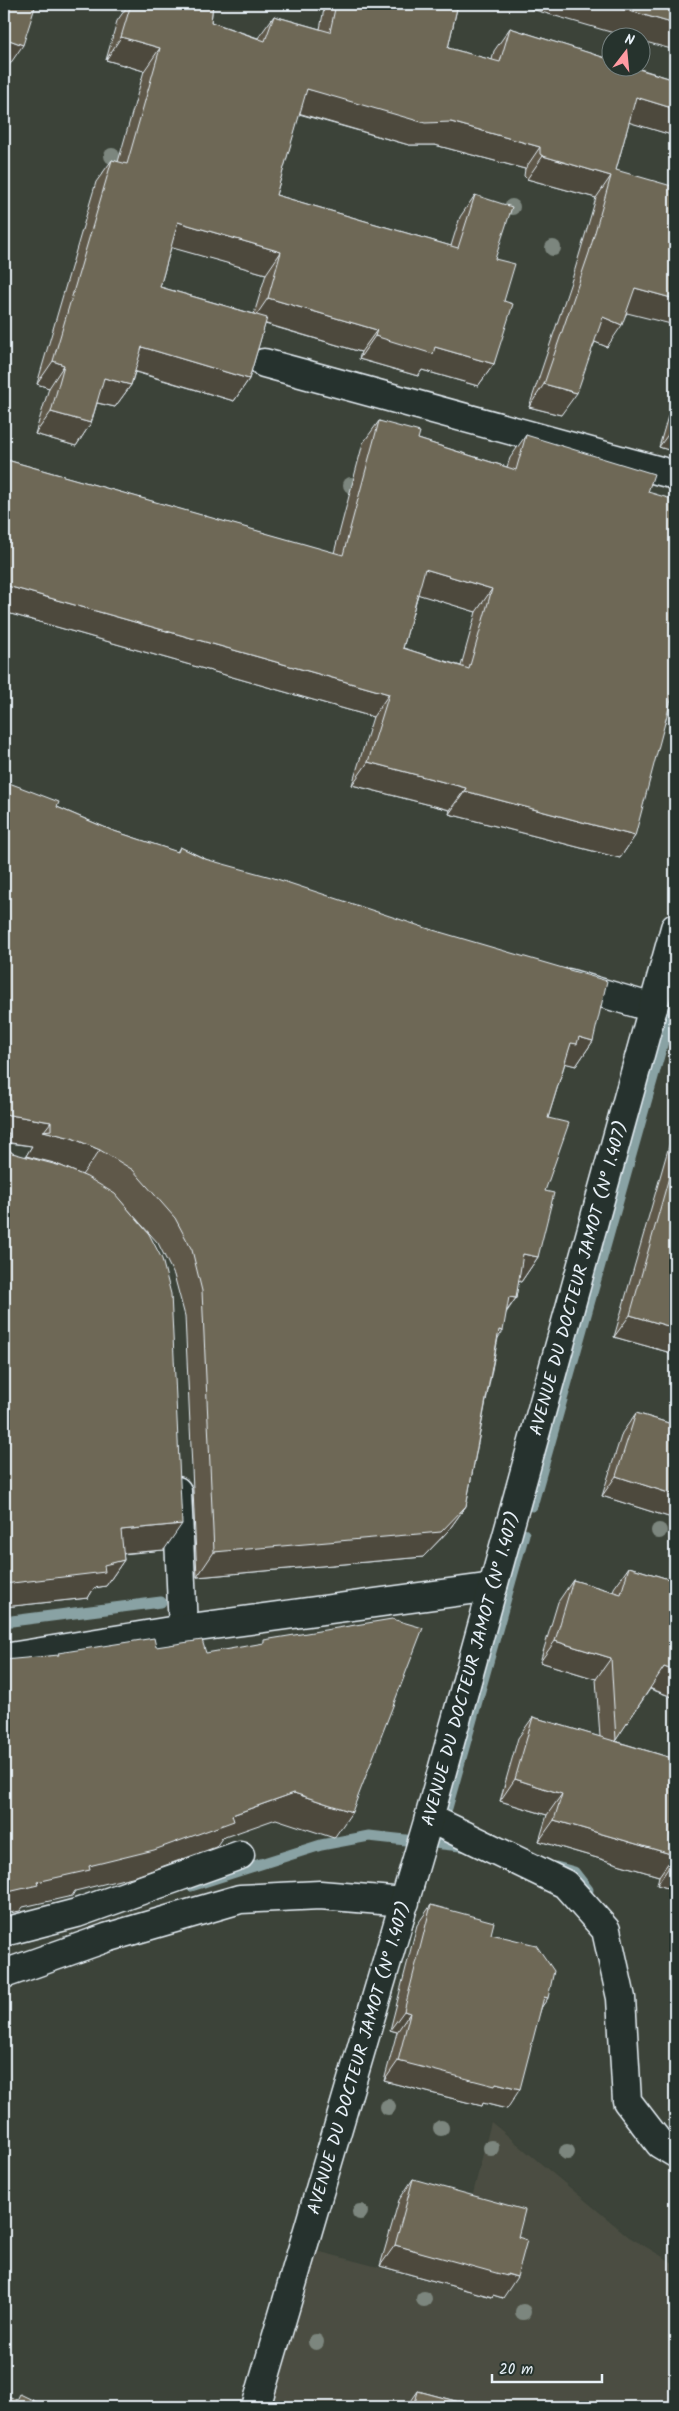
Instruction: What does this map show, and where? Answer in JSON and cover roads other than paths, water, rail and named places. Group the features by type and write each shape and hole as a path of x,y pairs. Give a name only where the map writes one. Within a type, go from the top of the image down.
{"street":[{"path":"264,364 675,475"},
{"name":"AVENUE DU DOCTEUR JAMOT (N° 1.407)","path":"256,2407 416,1864 653,1008 671,964 675,928"},
{"path":"542,976 653,1008"},
{"path":"176,1469 183,1629"},
{"path":"4,1658 183,1629 493,1587"},
{"path":"427,1823 565,1884 606,1930 621,1998 627,2101 660,2144 675,2153"},
{"path":"4,1932 77,1913 240,1855"},
{"path":"4,1974 106,1938 240,1899 320,1895 405,1902"}],"waterway":[{"path":"532,1506 675,999"},
{"path":"447,1808 524,1534"},
{"path":"4,1622 161,1602"},
{"path":"191,1886 321,1845 369,1836 470,1847"},
{"path":"556,1867 574,1872 588,1890"}]}
